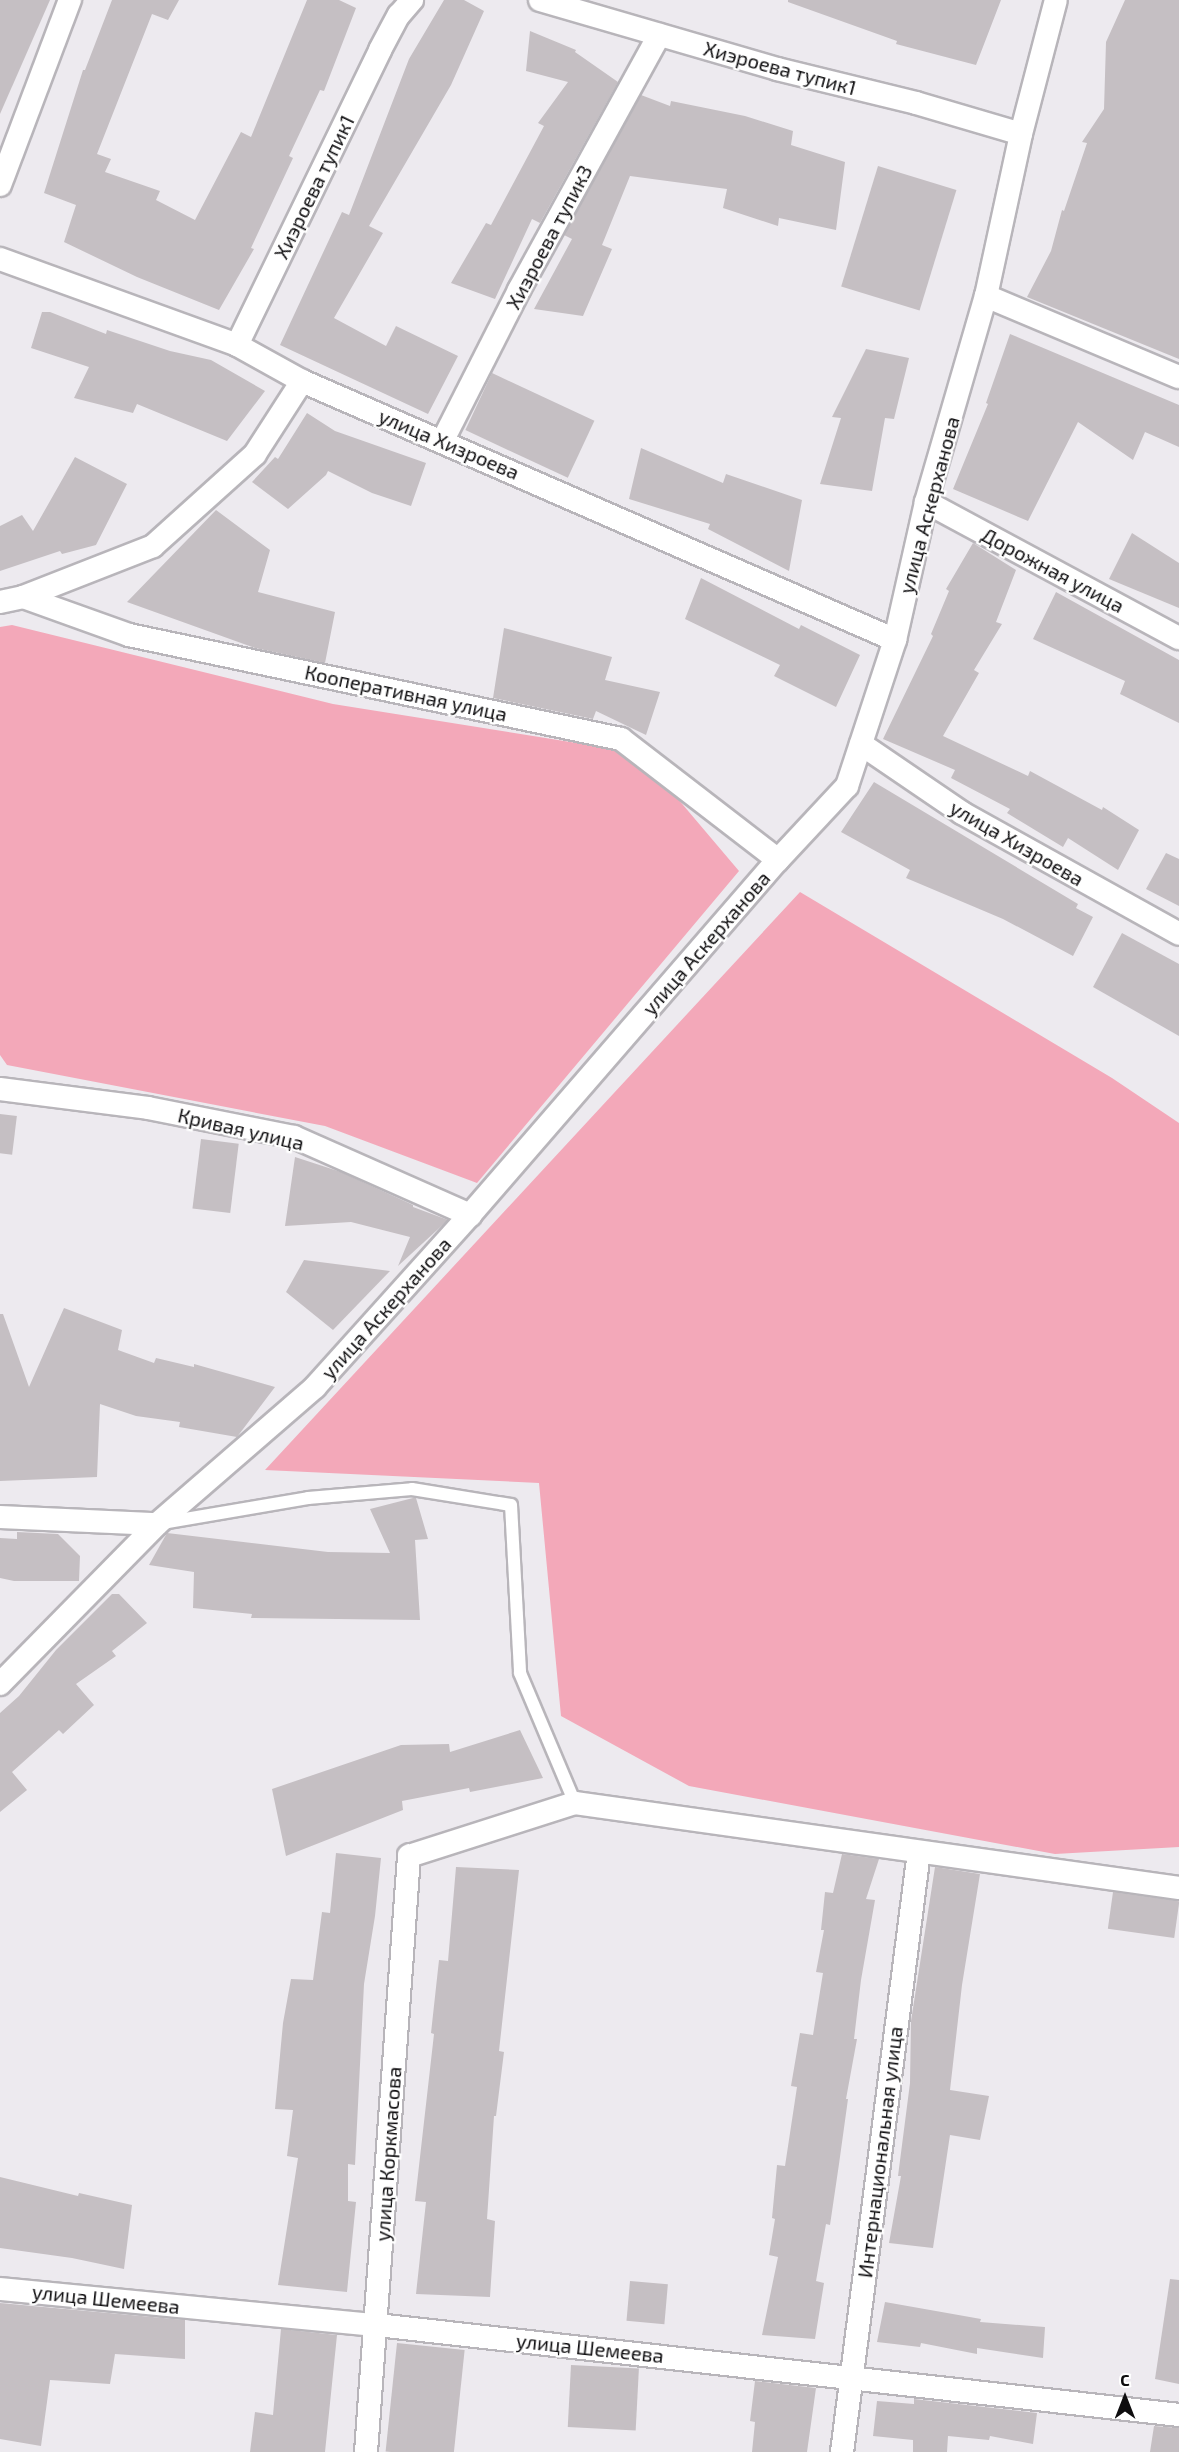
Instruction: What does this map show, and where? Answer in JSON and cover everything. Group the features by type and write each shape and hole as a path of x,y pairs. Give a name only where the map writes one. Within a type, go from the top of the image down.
{"street":[{"path":"0,185 70,0"},
{"name":"Хиэроева тупик1","path":"237,345 380,50 399,15 412,0"},
{"name":"Хиэроева тупик1","path":"540,0 1021,134"},
{"name":"улица Аскерханова","path":"0,1684 158,1524 315,1387 470,1215 778,860 847,786 895,640 927,502 986,296 1021,134 1056,0"},
{"name":"Хизроева тупик3","path":"443,440 519,290 659,35"},
{"name":"улица Хизроева","path":"0,259 237,345 302,381 443,440 895,640"},
{"path":"986,296 1179,377"},
{"path":"0,602 23,597 153,546 255,454 302,381"},
{"name":"Дорожная улица","path":"927,502 1179,638"},
{"name":"Кооперативная улица","path":"23,597 129,635 621,739 778,860"},
{"name":"улица Хизроева","path":"861,744 962,813 1179,934"},
{"name":"Кривая улица","path":"0,1089 148,1108 294,1137 470,1215"},
{"path":"0,1517 158,1524"},
{"path":"575,1803 1179,1887"},
{"name":"улица Коркмасова","path":"366,2452 377,2325 409,1856 575,1803"},
{"name":"Интернациональная улица","path":"842,2452 919,1852"},
{"name":"улица Шемеева","path":"0,2289 377,2325 1179,2415"}],"lane":[{"path":"158,1524 308,1498 412,1489 511,1505 520,1673 575,1803"}],"shaded area":[{"path":"12,625 333,704 639,753 739,871 477,1183 325,1126 7,1065 0,1055 0,627"},
{"path":"800,892 1112,1078 1179,1123 1179,1847 1055,1854 689,1786 561,1716 539,1483 265,1470"}],"building":[{"path":"0,0 50,0 0,114"},
{"path":"112,0 179,0 168,20 152,14 97,154 111,159 105,172 160,191 156,200 195,220 241,132 251,137 307,0 339,0 356,8 324,91 320,90 289,156 293,158 251,248 254,249 219,310 137,277 64,242 76,205 44,193 83,70 85,70"},
{"path":"444,0 464,0 484,11 451,85 369,226 383,233 334,318 386,346 396,326 458,356 428,414 280,345 342,212 349,215 409,59"},
{"path":"788,0 1001,0 976,65 896,44 897,41 788,2"},
{"path":"1125,0 1179,0 1179,359 1027,297 1051,251 1062,210 1064,211 1087,143 1082,142 1104,109 1106,42"},
{"path":"530,31 576,50 575,52 618,82 540,223 532,219 495,299 451,283 486,223 491,225 544,126 538,123 568,82 526,71"},
{"path":"641,95 670,106 671,101 745,116 793,131 791,145 845,162 836,230 779,218 778,226 723,208 727,189 630,176 602,245 612,249 583,316 534,309 572,239 564,235"},
{"path":"878,166 956,190 920,310 841,286"},
{"path":"42,312 50,312 106,334 107,330 170,351 211,360 265,391 227,441 137,404 133,413 74,398 89,367 31,348"},
{"path":"1010,334 1179,405 1179,447 1145,432 1133,460 1078,422 1028,521 953,489 988,404 986,403"},
{"path":"866,349 909,358 894,419 885,418 872,491 820,484 841,418 832,417"},
{"path":"492,373 594,421 568,478 465,430"},
{"path":"307,413 335,431 426,463 411,506 372,493 328,471 288,509 252,482 275,457 278,459"},
{"path":"641,448 723,483 726,474 802,500 789,571 708,529 710,524 629,499"},
{"path":"75,457 127,484 96,545 62,554 60,551 0,571 0,526 22,515 33,531"},
{"path":"216,510 270,550 258,592 335,612 325,663 255,648 127,602"},
{"path":"1132,533 1179,563 1179,608 1109,579"},
{"path":"973,543 1016,570 996,622 1002,624 974,670 979,673 943,736 1028,776 1030,771 1102,810 1103,807 1139,830 1118,870 1068,838 1063,847 1007,813 1010,809 951,778 955,770 883,739 933,636 931,634 949,591 946,589"},
{"path":"701,578 799,629 801,625 860,655 836,707 774,676 780,665 685,619"},
{"path":"1056,592 1179,660 1179,723 1120,694 1125,681 1033,639"},
{"path":"504,628 612,657 605,680 660,692 646,735 596,711 593,719 493,698"},
{"path":"874,782 1078,904 1076,908 1093,917 1073,956 1003,919 906,878 910,870 841,832"},
{"path":"1166,853 1179,859 1179,906 1146,889"},
{"path":"1122,933 1179,964 1179,1036 1093,987"},
{"path":"0,1114 17,1116 12,1155 0,1153"},
{"path":"201,1139 239,1144 230,1213 192,1208"},
{"path":"295,1157 341,1172 413,1207 448,1220 398,1266 410,1237 351,1222 285,1226"},
{"path":"304,1260 390,1271 333,1330 286,1292"},
{"path":"64,1308 122,1330 118,1350 154,1363 156,1358 194,1367 194,1364 275,1387 237,1437 179,1427 180,1422 136,1416 100,1404 97,1477 0,1481 0,1314 3,1314 29,1387"},
{"path":"416,1498 428,1539 415,1540 420,1620 251,1618 252,1614 193,1608 194,1572 149,1565 167,1533 328,1552 390,1553 370,1509"},
{"path":"17,1532 58,1534 80,1556 79,1581 14,1581 0,1578 0,1538 17,1539"},
{"path":"112,1594 119,1594 147,1623 112,1651 116,1656 76,1684 94,1705 63,1734 59,1730 12,1772 27,1790 0,1812 0,1713 19,1696 56,1650"},
{"path":"520,1730 543,1778 470,1792 469,1788 402,1801 403,1810 286,1856 272,1789 401,1745 449,1744 450,1752"},
{"path":"336,1853 381,1858 375,1916 364,1984 355,2165 348,2164 348,2201 356,2202 347,2292 278,2285 298,2158 287,2156 293,2110 275,2109 283,2023 291,1979 313,1980 322,1912 330,1913"},
{"path":"842,1854 879,1859 866,1899 875,1900 861,1980 854,2039 857,2039 846,2099 848,2099 830,2225 826,2224 816,2281 824,2283 815,2339 762,2335 778,2257 769,2255 775,2219 772,2218 777,2165 785,2166 797,2087 791,2086 800,2033 813,2035 823,1973 816,1972 824,1930 821,1930 825,1892 833,1893"},
{"path":"456,1867 519,1870 499,2051 504,2052 496,2116 494,2116 487,2219 495,2221 490,2297 416,2294 426,2202 415,2201 434,2034 431,2033 439,1960 448,1961"},
{"path":"935,1867 980,1874 962,1985 950,2090 989,2096 980,2140 950,2135 933,2248 889,2243 901,2176 898,2176 910,2083 911,2021"},
{"path":"1113,1892 1179,1901 1174,1938 1108,1929"},
{"path":"0,2177 78,2196 79,2193 132,2205 124,2269 72,2258 0,2248"},
{"path":"1170,2279 1179,2280 1179,2384 1155,2379"},
{"path":"630,2281 668,2284 664,2324 627,2321"},
{"path":"885,2302 981,2319 980,2322 1045,2327 1043,2358 977,2348 977,2354 921,2343 920,2347 877,2342"},
{"path":"0,2303 185,2320 185,2359 115,2354 110,2384 50,2380 41,2446 0,2439"},
{"path":"281,2329 337,2335 325,2452 250,2452 255,2412 273,2415"},
{"path":"397,2343 465,2350 454,2452 386,2451"},
{"path":"571,2365 639,2369 636,2430 568,2427"},
{"path":"755,2381 816,2388 807,2452 752,2452 755,2422 750,2421"},
{"path":"914,2399 1037,2413 1033,2444 990,2436 989,2440 948,2436 947,2452 913,2452 913,2440 873,2436 877,2401 914,2404"},
{"path":"1154,2426 1179,2428 1179,2452 1150,2452"}]}
